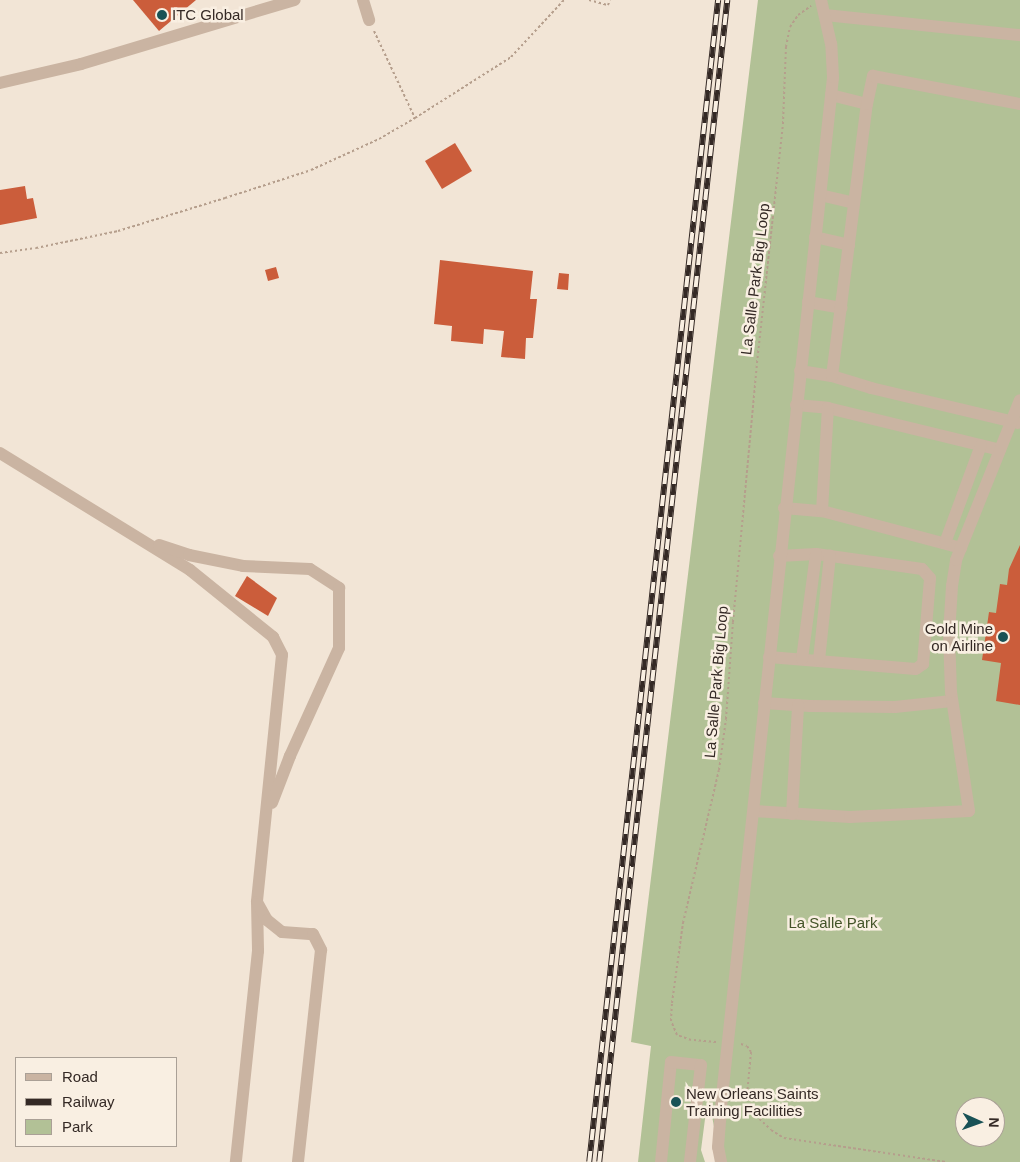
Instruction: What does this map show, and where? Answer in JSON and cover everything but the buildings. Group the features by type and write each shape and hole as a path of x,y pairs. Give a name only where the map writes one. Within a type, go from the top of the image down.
{"street":[{"path":"0,84 81,64 295,0"},
{"path":"364,0 369,20"},
{"path":"721,1162 718,1147 728,1042 754,811 784,508 833,76 831,44 821,0"},
{"path":"825,14 1020,35"},
{"path":"832,376 866,104 873,76 1020,104"},
{"path":"830,94 866,104"},
{"path":"820,194 854,203"},
{"path":"815,237 849,245"},
{"path":"808,302 841,308"},
{"path":"800,371 832,376 871,388 1016,423"},
{"path":"754,811 850,817 969,811 952,701 949,634 952,586 956,560 1000,450 1016,423 1020,400"},
{"path":"796,405 828,408 1000,450"},
{"path":"822,511 828,408"},
{"path":"945,544 981,445"},
{"path":"0,453 190,570 273,637 282,655 257,902 258,951 236,1162"},
{"path":"784,508 822,511 961,548"},
{"path":"140,539 189,555 243,566 310,569 340,588 339,648 290,756 266,819"},
{"path":"769,657 916,669 922,664 930,578 922,569 816,554 779,556"},
{"path":"802,659 816,554"},
{"path":"819,660 830,556"},
{"path":"811,592 826,595"},
{"path":"806,626 822,628"},
{"path":"764,703 798,706 895,707 952,701"},
{"path":"792,814 798,706"},
{"path":"257,902 267,920 282,932 313,934 320,950 298,1162"},
{"path":"661,1162 671,1062 700,1065 690,1162"}],"path":[{"path":"0,253 36,248 118,231 312,170 379,138 415,118 511,57 564,0"},
{"path":"589,0 608,5 610,0"},
{"name":"La Salle Park Big Loop","path":"821,0 798,15 790,27 786,47 782,133 757,363 726,719 719,770 683,924 671,1021 677,1034 691,1040 742,1044 752,1052 747,1094 752,1112 771,1130 784,1138 946,1162"},
{"path":"369,20 415,118"}],"green space":[{"name":"La Salle Park","path":"758,0 1020,0 1020,1162 721,1162 708,1096 701,1150 705,1162 638,1162 651,1046 631,1042"}],"railway":[{"path":"589,1162 718,0"},
{"path":"599,1162 727,0"}],"place":[{"name":"ITC Global","path":"162,15"},
{"name":"Gold Mine on Airline","path":"1003,637"},
{"name":"New Orleans Saints Training Facilities","path":"676,1102"}]}
